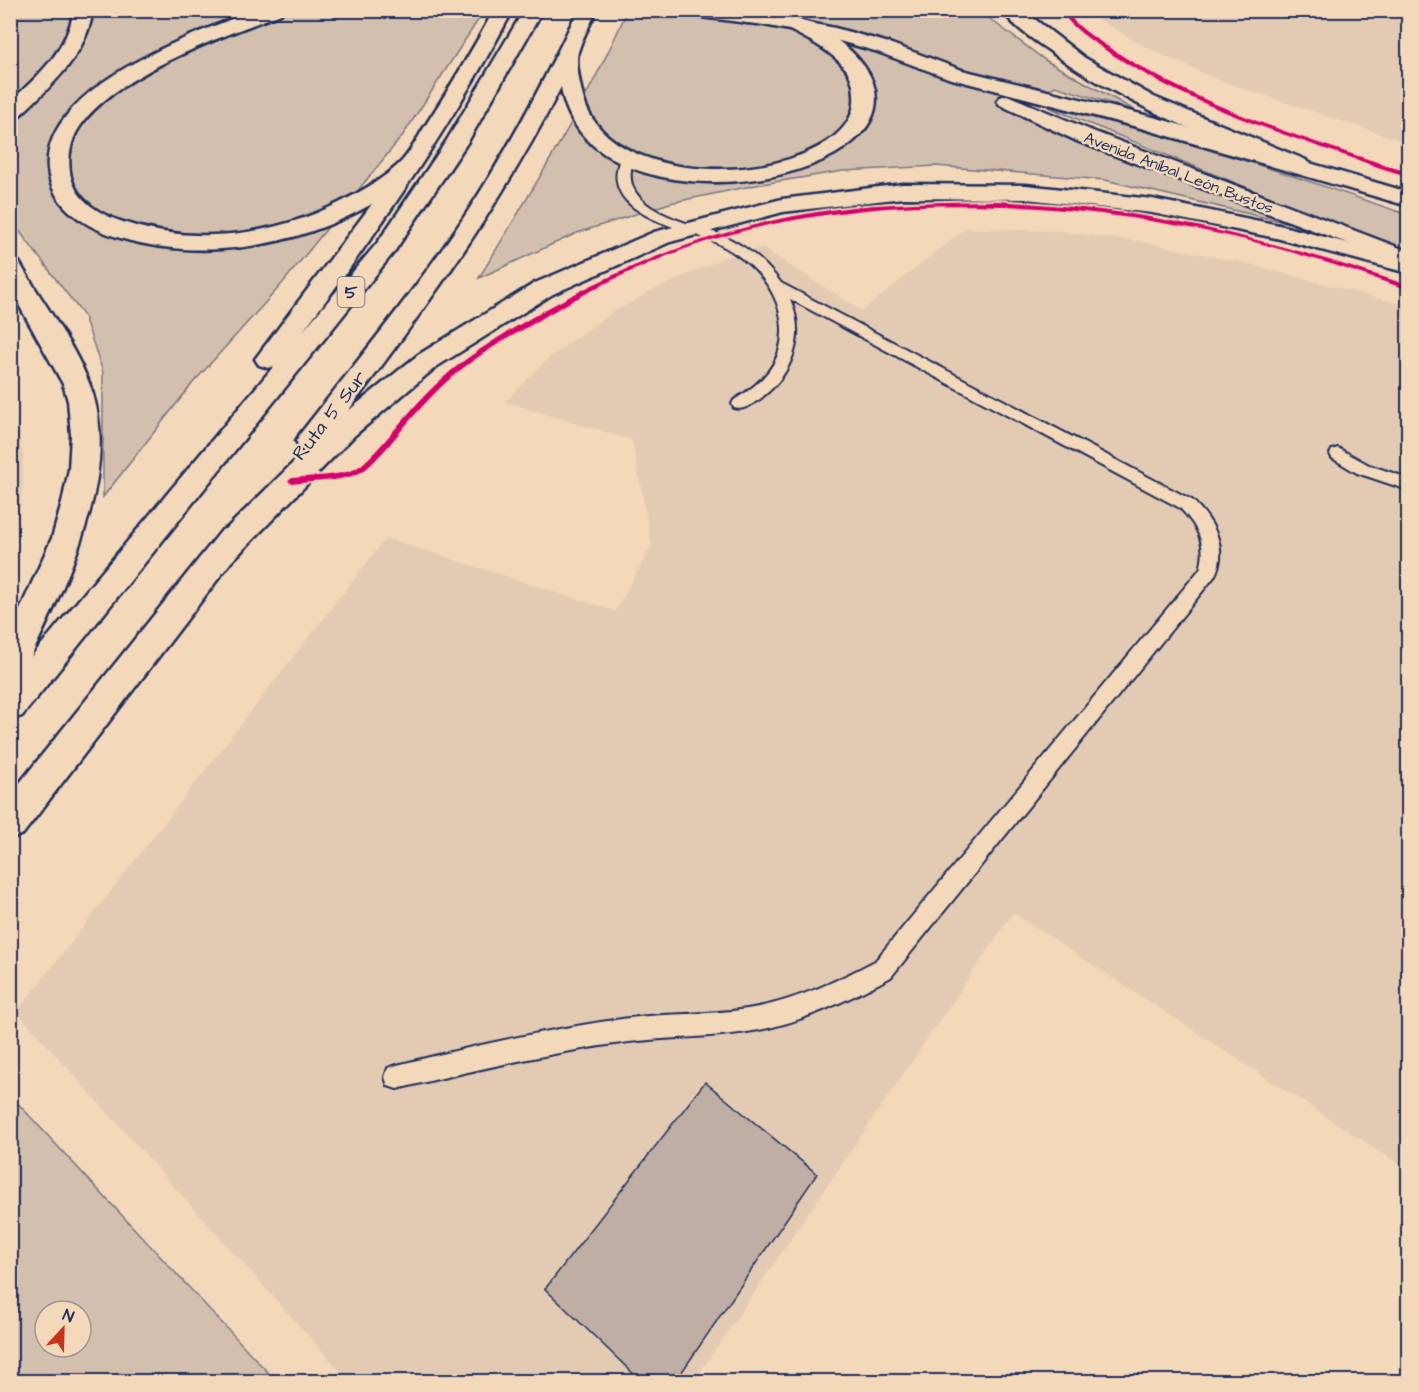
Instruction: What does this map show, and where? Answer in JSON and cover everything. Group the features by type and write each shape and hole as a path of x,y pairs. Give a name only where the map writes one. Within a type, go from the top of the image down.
{"main road":[{"path":"10,114 73,47 83,23 84,10"},
{"path":"274,10 229,28 139,70 102,92 79,113 64,136 58,161 63,188 77,206 95,219 137,235 172,241 228,241 291,230 329,218 376,194 406,168"},
{"path":"138,553 153,521 188,463 343,261 460,88 504,10"},
{"name":"5","path":"10,706 138,553 386,247 458,140 534,10"},
{"name":"Ruta 5 Sur","path":"10,823 443,265 516,150 568,53 588,10"},
{"name":"Avenida Aníbal León Bustos","path":"693,10 747,16 801,17 955,74 1092,108 1298,165 1408,199"},
{"path":"1011,10 1060,52 1103,79 1169,113 1298,165"},
{"path":"568,53 571,87 580,118 593,135 627,159 677,172 733,176 773,170 806,161 832,149 842,141 862,116 865,99 863,81 845,57 829,45 801,17"},
{"name":"Avenida Aníbal León Bustos","path":"955,74 1011,103 1087,137 1408,259"},
{"path":"221,554 336,437 425,362 525,299 602,262 687,228 760,209 843,195 911,190 997,190 1110,198 1283,232 1408,266"},
{"path":"10,267 71,373 81,400 85,430 84,465 77,502 62,550 10,667"}],"lane":[{"path":"627,159 624,165 623,180 636,203 667,222 707,234 742,252 768,274 777,286 789,313 790,342 786,356 771,382 740,404"},
{"path":"397,1077 532,1045 632,1030 731,1023 768,1016 845,990 883,969 1208,572 1213,561 1210,534 1196,513 1186,504 777,286"},
{"path":"1338,454 1363,469 1408,484"}],"shaded area":[{"path":"11,11 484,11 403,135 281,285 192,384 103,497 103,372 84,316 11,220"},
{"path":"627,11 979,11 1045,60 1136,111 1055,86 1013,112 1288,223 1105,180 936,166 843,171 756,185 670,203 577,233 479,278 576,114"},
{"path":"1085,11 1408,11 1408,143 1215,79 1143,46"},
{"path":"1048,107 1230,156 1408,215 1408,250 1310,213"},
{"path":"966,228 1057,231 1139,241 1249,264 1408,306 1408,1170 1013,913 694,1381 349,1381 17,1012 386,538 615,611 652,546 632,440 505,402 551,356 611,313 649,292 723,258 762,248 862,311"},
{"path":"11,406 19,431 23,456 23,484 19,514 11,543"},
{"path":"10,1096 11,1096 276,1381 11,1381"}],"building":[{"path":"705,1082 817,1174 675,1382 642,1382 545,1289"}],"cycle path":[{"path":"1062,10 1073,24 1096,41 1130,64 1167,84 1246,119 1408,174"},
{"path":"292,481 358,471 374,457 433,391 457,369 501,339 595,286 655,259 716,237 747,228 830,212 913,204 998,203 1082,209 1165,221 1248,239 1329,261 1408,287"}]}
